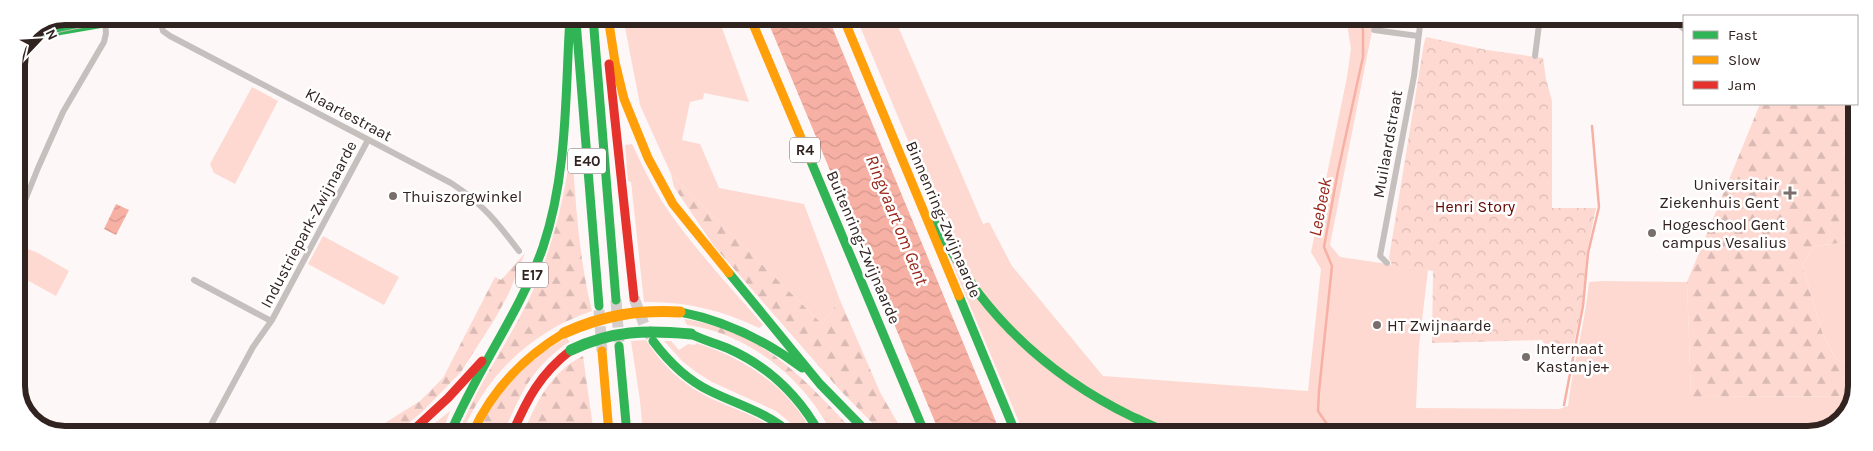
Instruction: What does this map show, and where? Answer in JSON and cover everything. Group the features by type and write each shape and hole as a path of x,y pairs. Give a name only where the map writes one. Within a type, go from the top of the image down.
{"main road":[{"path":"38,36 89,25"},
{"name":"E17","path":"453,426 459,412 521,299 543,245 557,193 564,147 566,65 569,25"},
{"name":"E40","path":"576,25 598,306"},
{"name":"E40","path":"594,25 616,300"},
{"path":"607,25 634,298"},
{"path":"608,25 624,99 648,158 673,204 820,384 861,426"},
{"name":"Buitenring-Zwijnaarde","path":"753,25 922,426"},
{"name":"Binnenring-Zwijnaarde","path":"845,25 1013,426"},
{"path":"914,189 966,276 1008,329 1028,348 1074,384 1102,402 1157,426"},
{"path":"476,426 486,405 512,371 540,348 586,322 632,311 680,312 722,322 752,335 786,356 820,384"},
{"path":"516,426 535,384 548,368 571,350 600,337 647,330 691,334 741,354 770,374 797,400 815,426"},
{"path":"653,341 673,366 691,380 710,391 763,413 780,426"},
{"path":"619,346 625,426"},
{"path":"418,426 448,398 492,351"},
{"path":"602,351 608,426"}],"street":[{"path":"25,200 63,112 104,42 105,25"},
{"name":"Klaartestraat","path":"161,25 163,31 170,36 451,183 472,197 497,221 519,251"},
{"name":"Muilaardstraat","path":"1387,263 1377,256 1414,76 1420,25"},
{"path":"1535,56 1539,25"},
{"path":"1374,30 1418,36"},
{"name":"Industriepark-Zwijnaarde","path":"210,426 253,347 271,321 368,140"},
{"name":"Industriepark-Zwijnaarde","path":"194,280 271,321"}],"green space":[{"path":"625,25 721,25 749,102 704,93 703,99 690,102 682,140 700,144 719,188 804,204 840,300 822,324 671,174 640,105"},
{"path":"859,25 897,25 983,224 989,222 1012,266 1103,376 1308,391 1321,269 1311,252 1347,77 1351,49 1347,25 1369,25 1372,31 1330,245 1340,257 1428,270 1419,346 1416,408 1559,409 1568,406 1589,282 1602,281 1687,282 1691,397 1847,396 1843,406 1828,421 1808,426 1021,426 949,256 952,240 941,219"},
{"name":"Henri Story","path":"1426,37 1487,50 1543,58 1552,101 1552,208 1596,208 1587,252 1582,306 1573,347 1547,349 1542,340 1432,343 1433,271 1392,265 1389,258"},
{"path":"252,87 278,101 235,184 214,173 210,164"},
{"name":"Universitair Ziekenhuis Gent","path":"1760,105 1848,105 1848,242 1815,246 1802,264 1822,332 1835,358 1848,365 1847,396 1691,397 1687,282"},
{"path":"632,144 651,183 676,222 763,325 759,328 731,316 703,308 674,303 644,302 631,182 628,181 625,145"},
{"path":"569,161 573,161 579,237 592,311 550,331 531,343 513,358 484,393 466,426 461,426 473,400 535,286 548,251 563,198"},
{"path":"671,174 822,324 840,300 880,392 899,426 875,426 838,388 714,246 674,187"},
{"path":"323,236 399,277 384,305 308,264"},
{"path":"1848,242 1848,365 1835,358 1822,332 1802,264 1815,246"},
{"path":"25,248 69,271 56,296 25,279"},
{"path":"525,253 509,293 461,372 405,426 380,426 420,401 443,378 495,277 501,280"},
{"path":"684,319 712,325 737,334 760,346 781,360 800,377 848,426 828,426 807,395 790,377 753,349 732,338 710,330 687,325"},
{"path":"567,337 569,342 545,362 528,382 507,426 481,426 502,390 531,360"},
{"path":"646,340 666,365 689,386 770,426 642,426 631,341"},
{"path":"664,341 671,341 679,350 688,344 695,345 696,343 714,349 748,366 779,389 792,402 808,426 794,426 776,411 712,382 682,361"},
{"path":"583,356 593,426 526,426 539,400 553,379 572,362"},
{"path":"450,411 445,426 431,426"}],"water":[{"name":"Ringvaart om Gent","path":"769,25 831,25 998,426 937,426"},
{"path":"116,204 129,210 116,235 104,229"}],"waterway":[{"name":"Leebeek","path":"1328,426 1318,411 1332,266 1324,247 1338,171 1363,57 1361,25"},
{"path":"1564,405 1583,306 1588,253 1599,207 1592,126"}],"tunnel":[{"path":"634,298 645,327 651,337"},
{"path":"616,300 619,342"},
{"path":"599,310 602,351"}],"tram line":[{"path":"36,38 96,25"}],"traffic: fast":[{"path":"38,36 92,25"},
{"path":"454,426 523,295 543,247 557,191 561,162 570,25"},
{"path":"576,25 599,306"},
{"path":"594,25 616,300"},
{"path":"810,159 922,426"},
{"path":"933,220 979,294 1012,332 1030,349 1089,393 1111,406 1154,426"},
{"path":"729,273 820,384 861,426"},
{"path":"959,296 1013,426"},
{"path":"680,312 729,326 759,340 802,368"},
{"path":"571,350 601,338 630,333 691,334"},
{"path":"691,334 742,355 769,373 792,395 815,426"},
{"path":"653,341 672,363 702,387 762,414 782,426"},
{"path":"619,346 626,426"}],"traffic: slow":[{"path":"609,25 615,62 624,99 648,158 673,204 729,273"},
{"path":"753,25 810,159"},
{"path":"846,25 959,296"},
{"path":"564,333 593,322 620,315 649,312 680,312"},
{"path":"476,426 489,403 510,376 535,353 564,333"},
{"path":"602,351 608,426"}],"traffic: jam":[{"path":"609,64 634,298"},
{"path":"516,426 529,398 543,378 571,350"},
{"path":"418,426 448,398 482,361"}],"place":[{"name":"Universitair Ziekenhuis Gent","path":"1790,193"},
{"name":"Thuiszorgwinkel","path":"393,196"},
{"name":"Hogeschool Gent campus Vesalius","path":"1652,233"},
{"name":"HT Zwijnaarde","path":"1377,325"},
{"name":"Internaat Kastanje+","path":"1526,357"}]}
